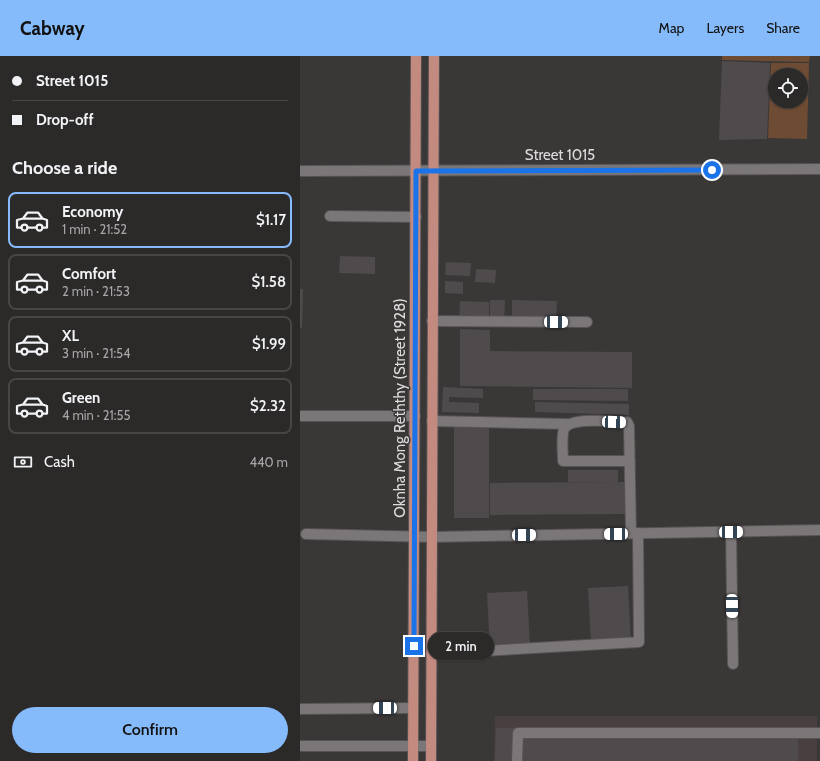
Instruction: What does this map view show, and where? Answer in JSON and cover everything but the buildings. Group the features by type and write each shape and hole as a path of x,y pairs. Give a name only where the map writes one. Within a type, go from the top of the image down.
{"main road":[{"name":"Oknha Mong Reththy (Street 1928)","path":"413,761 416,56"},
{"path":"430,761 434,56"}],"street":[{"name":"Street 1015","path":"300,171 820,169"},
{"path":"330,216 416,217"},
{"path":"432,321 587,322"},
{"path":"300,416 415,416"},
{"path":"431,654 639,642 630,461 630,432 627,422 576,421 567,424 432,421"},
{"path":"567,424 563,431 563,461 630,461"},
{"path":"306,534 432,537 820,530"},
{"path":"731,532 733,664"},
{"path":"300,709 413,708"},
{"path":"518,761 518,733 820,733"},
{"path":"300,746 431,746"}],"shaded area":[{"path":"722,56 810,56 809,62 722,60"},
{"path":"771,63 809,63 808,101 808,68 771,68"},
{"path":"769,108 808,108 807,139 768,138"},
{"path":"495,716 817,716 817,761 494,761"}],"route":[{"path":"414,646 416,171 712,170"}]}
